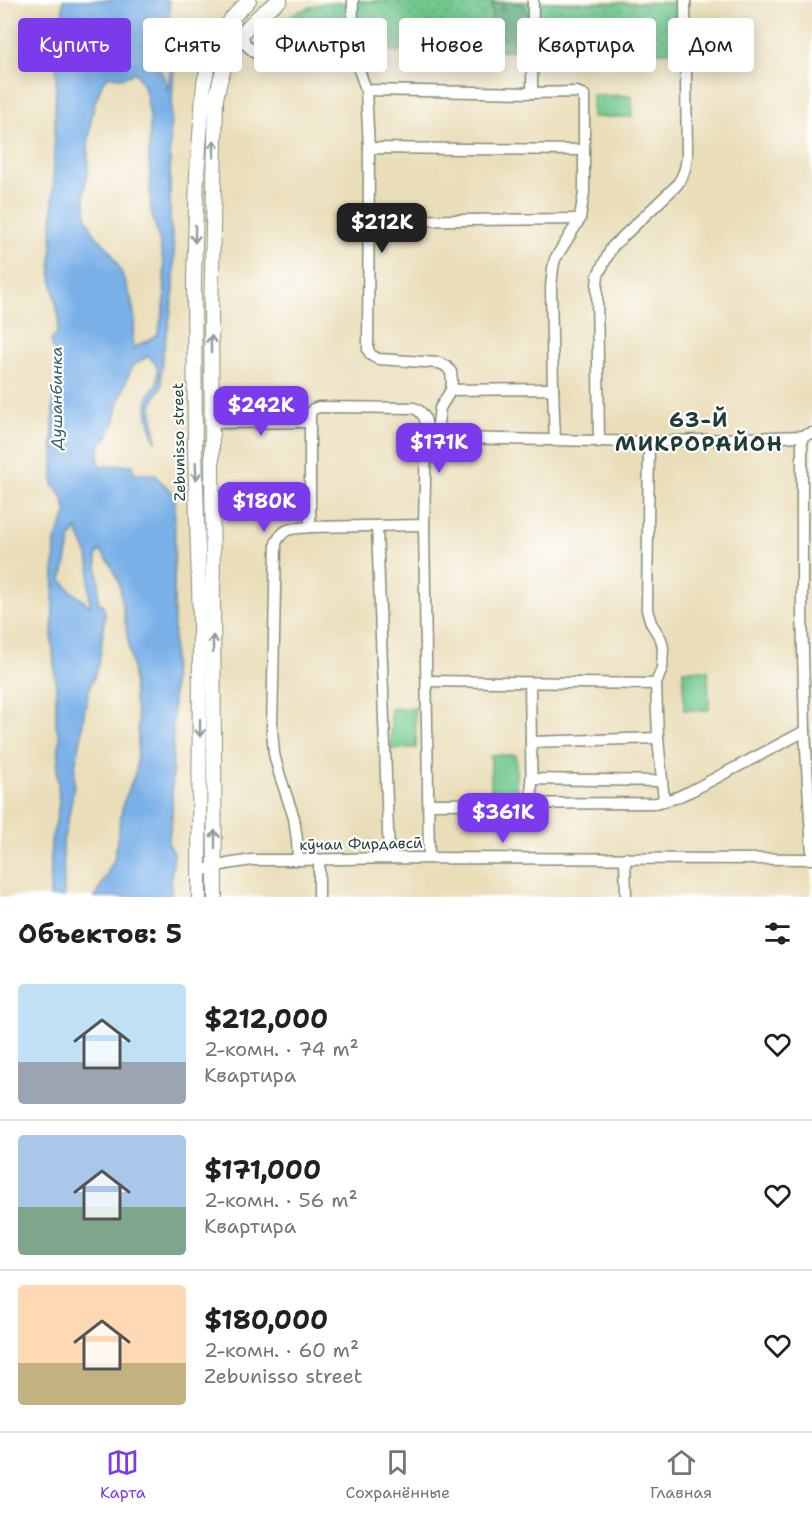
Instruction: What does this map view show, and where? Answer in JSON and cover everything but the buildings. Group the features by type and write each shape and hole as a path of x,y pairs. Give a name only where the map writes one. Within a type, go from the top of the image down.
{"main road":[{"name":"Zebunisso street","path":"199,897 200,622 195,449 194,291 196,174 203,95 210,59 218,39 232,18 249,0"},
{"path":"242,32 261,13 280,0"},
{"path":"215,897 211,312 216,99 222,72"}],"street":[{"path":"353,0 353,18"},
{"path":"532,93 533,0"},
{"path":"599,442 598,275 612,247 683,177 687,155 685,0"},
{"path":"242,32 245,44 254,52"},
{"path":"360,72 366,90 369,148 369,353 378,359 440,363 451,372 452,390 440,408 431,439 424,525 429,858"},
{"path":"366,90 577,92 584,95 584,193 580,219 555,259 550,287 555,441"},
{"path":"369,148 584,150"},
{"path":"368,221 580,219"},
{"path":"452,390 554,389"},
{"path":"310,527 309,422 311,411 315,408 414,408 421,411 425,417 431,439"},
{"path":"212,423 309,422"},
{"path":"431,439 649,442 807,435 807,724 812,857"},
{"path":"649,442 647,610 651,623 661,639 663,658 656,684 664,801"},
{"path":"298,860 294,818 274,754 272,729 276,543 279,535 285,530 310,527 424,525"},
{"path":"376,526 388,858"},
{"path":"427,681 656,684"},
{"path":"530,683 532,804"},
{"path":"429,804 656,803 691,791 807,724"},
{"path":"531,742 658,738"},
{"path":"531,779 662,781"},
{"name":"кӯчаи Фирдавсӣ","path":"199,871 252,860 812,857"},
{"path":"625,858 626,897"},
{"path":"319,860 319,897"}],"green space":[{"path":"356,1 676,3 676,18 668,18 668,52 656,52 656,18 517,18 517,51 505,51 505,18 399,18 399,51 387,51 387,18 355,18"},
{"path":"325,3 348,3 348,18 287,18"},
{"path":"492,3 523,3 528,18 517,18 517,51 505,50 505,18 492,18"},
{"path":"592,95 632,96 632,117 592,117"},
{"path":"683,670 708,670 709,710 684,710"},
{"path":"415,708 416,748 391,749 391,709"},
{"path":"491,755 516,755 516,795 491,795"}],"water":[{"name":"Душанбинка","path":"63,0 169,0 169,18 143,18 143,72 161,72 168,93 170,72 174,72 170,136 170,221 174,248 174,288 163,352 162,386 152,408 156,442 150,425 147,404 151,392 157,385 158,372 155,363 148,356 132,366 119,401 114,423 108,436 100,445 98,456 100,466 133,465 134,474 155,474 175,494 172,818 168,843 174,853 171,897 95,897 114,860 123,804 136,771 138,742 133,672 119,582 110,563 100,550 96,556 99,583 98,603 103,604 105,614 99,664 84,712 74,785 63,841 64,897 50,897 51,840 59,802 57,769 60,736 56,725 56,685 52,640 55,541 67,512 61,494 53,485 53,390 59,370 51,339 57,333 59,319 51,275 56,72 131,72 131,18 62,18","holes":["135,72 145,88 150,117 151,211 164,267 165,302 158,334 134,349 132,341 135,320 131,298 110,250 94,234 86,215 84,192 91,120 103,81 110,76 123,77","76,529 88,555 90,606 70,590 62,580 71,537"]}],"district":[{"name":"63-Й МИКРОРАЙОН","path":"699,432"}]}
